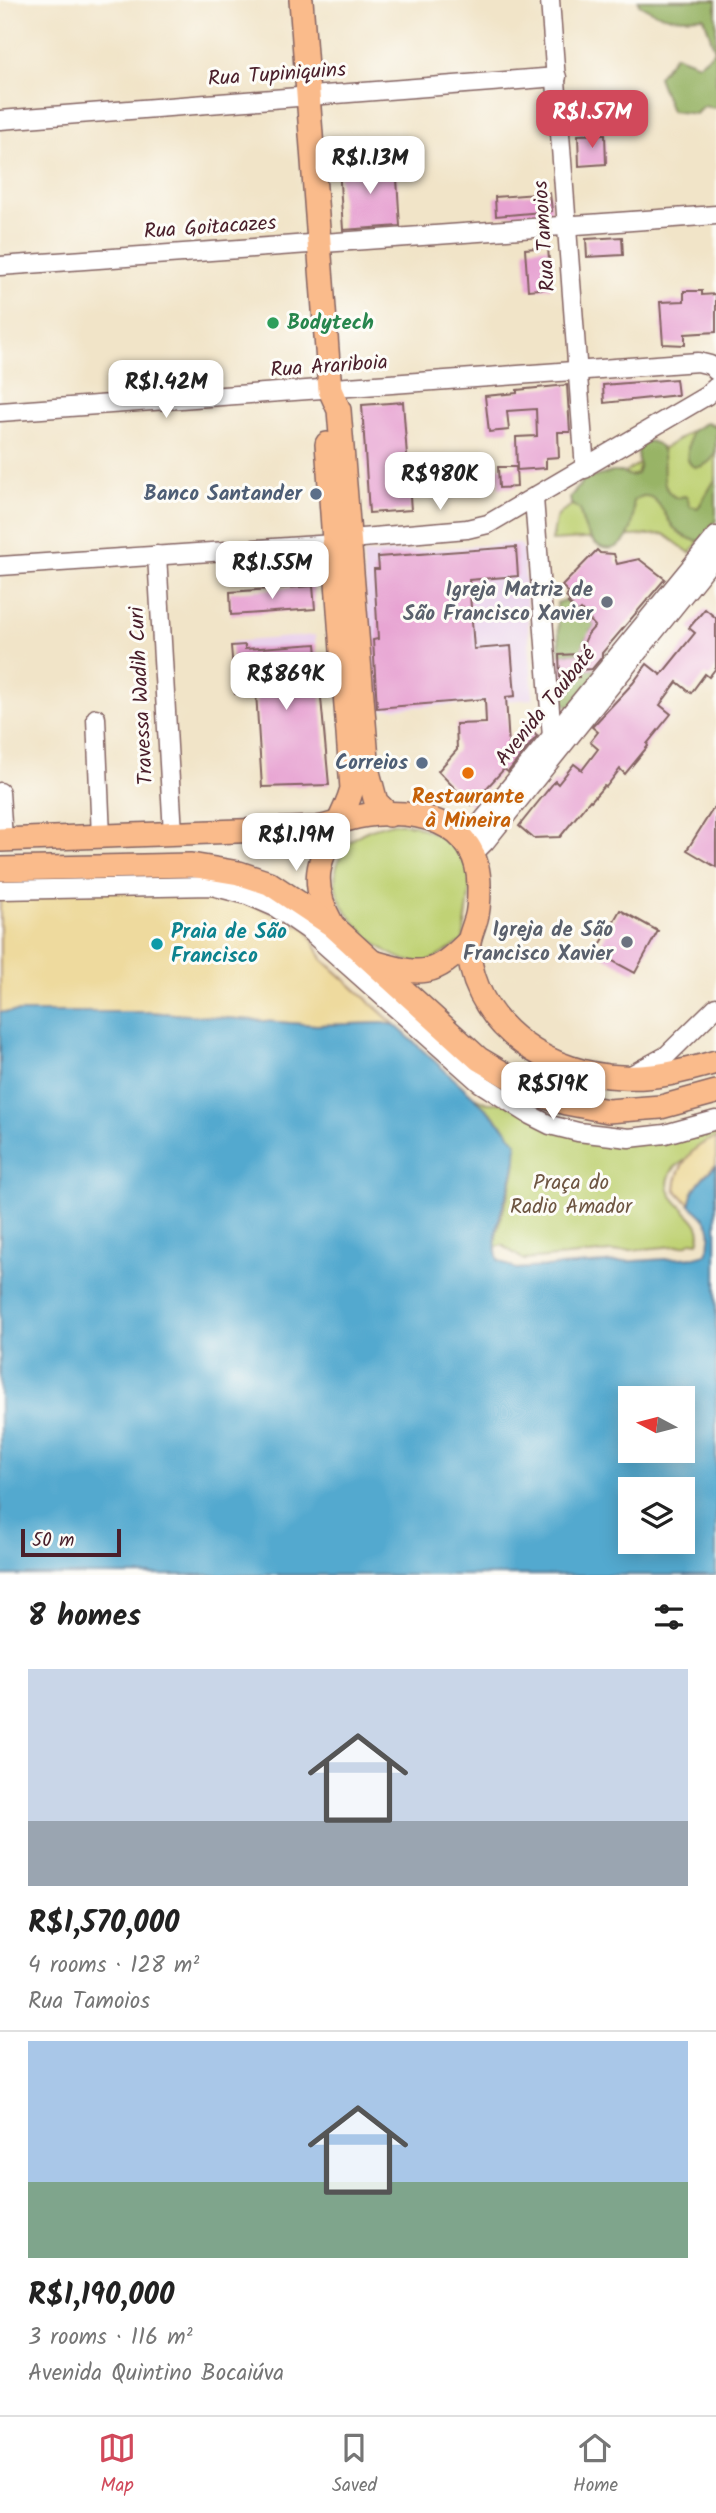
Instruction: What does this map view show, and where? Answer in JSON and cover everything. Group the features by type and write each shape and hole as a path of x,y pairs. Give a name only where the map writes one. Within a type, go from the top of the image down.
{"main road":[{"path":"301,0 330,390 339,410 352,789 339,824 318,865 319,893 332,925"},
{"path":"342,541 368,772 376,802 389,815"},
{"path":"1,840 316,828 359,817 389,815 432,818 448,827 469,848 479,886 477,917 468,942 453,958 434,970 416,972 373,961"},
{"path":"0,869 191,865 218,868 270,883 332,925 479,1059 540,1095 608,1111 661,1107 716,1092"},
{"path":"468,942 469,958 478,987 496,1020 533,1051 571,1068 597,1075 624,1077 663,1076 716,1062"}],"street":[{"name":"Rua Tamoios","path":"550,0 585,468"},
{"name":"Rua Tupiniquins","path":"0,120 557,77"},
{"name":"Rua Goitacazes","path":"0,266 716,215"},
{"name":"Rua Arariboia","path":"0,412 698,362 710,365 716,371"},
{"path":"0,566 342,541 480,527 713,396"},
{"path":"534,498 552,737"},
{"name":"Avenida Taubaté","path":"469,848 552,737 714,545"},
{"name":"Avenida Taubaté","path":"469,848 485,842 714,545"},
{"name":"Travessa Wadih Curi","path":"157,555 173,833"},
{"path":"96,718 102,837"},
{"path":"0,792 1,840"},
{"path":"0,890 212,886 247,895 275,907 307,929 480,1083 540,1120 578,1132 629,1138 665,1135 716,1120"},
{"path":"624,1077 645,1069 666,1056 716,1007"}],"shaded area":[{"path":"518,543 523,547 533,699 374,710 363,554"},
{"path":"315,635 319,689 235,695 231,642"}],"green space":[{"path":"638,0 716,0 716,108 703,106 696,114 671,111 658,77 675,55 699,64 715,51 704,17 664,16 639,4"},
{"path":"706,423 716,426 715,454 710,461 698,467 688,460 691,432"},
{"path":"703,424 716,425 716,520 690,553 664,534 552,541 556,519 561,512"},
{"path":"648,441 662,449 665,484 669,492 677,498 687,497 690,506 698,508 716,478 716,520 700,541 693,540 676,531 658,503 648,496 641,497 633,501 633,520 629,534 622,544 603,548 593,541 585,529 580,510 571,504 570,497 584,480 612,472 630,476 637,474 640,465 638,451 641,445"},
{"path":"571,598 568,603 577,613 582,608 595,626 586,638 582,652 560,654 557,603"},
{"path":"622,649 622,657 619,663 591,702 577,708 569,707 561,701 560,678 579,677 578,670 603,669 602,653"},
{"path":"392,823 414,825 451,840 473,865 463,941 425,962 412,962 398,957 370,939 348,914 336,888 338,864 349,843 363,832"},
{"name":"Praça do Radio Amador","path":"474,1097 487,1103 511,1103 601,1136 716,1120 716,1138 707,1141 675,1168 668,1182 675,1201 697,1224 700,1232 698,1242 524,1260 502,1245 495,1248 515,1171 516,1156 513,1141 505,1128"}],"sand":[{"name":"Praia de São Francisco","path":"212,886 307,929 322,959 395,1025 316,1025 149,1012 0,1012 0,890"},
{"path":"716,1138 716,1165 698,1183 690,1205 675,1189 679,1172 693,1151"}],"water":[{"path":"0,1012 149,1012 316,1025 395,1025 474,1097 516,1142 514,1172 496,1230 498,1260 515,1269 695,1257 706,1254 711,1232 706,1222 690,1205 698,1183 716,1166 716,1575 0,1575"}],"building":[{"path":"605,134 606,164 579,166 578,135"},
{"path":"396,163 400,226 343,230 339,167"},
{"path":"550,193 552,211 496,216 495,197"},
{"path":"622,237 623,255 587,257 586,239"},
{"path":"548,247 551,288 528,290 525,249"},
{"path":"684,291 702,291 702,295 716,294 716,332 685,334 685,345 663,344 660,302 684,301"},
{"path":"676,379 678,395 604,403 603,385"},
{"path":"567,385 570,432 558,432 559,457 546,458 546,468 517,470 516,437 537,436 536,409 507,411 509,430 489,432 485,396"},
{"path":"403,402 411,510 369,513 362,405"},
{"path":"498,467 516,467 517,487 499,488"},
{"path":"516,547 518,576 469,580 474,649 511,646 515,696 506,697 509,747 527,727 537,736 508,772 504,769 471,805 438,771 457,750 456,724 486,723 485,699 377,708 373,640 378,639 374,569 379,569 378,557"},
{"name":"Igreja Matriz de São Francisco Xavier","path":"597,550 600,553 614,554 617,564 639,559 665,579 602,653 602,657 592,669 578,670 579,677 560,678 559,655 579,654 588,634 595,626 581,610 578,613 568,603 570,601 566,597 569,593 562,586"},
{"path":"313,586 315,609 231,615 230,592"},
{"path":"705,609 716,618 716,668 709,677 705,674 691,693 677,682 660,705 671,714 648,746 625,774 620,769 606,787 590,800 560,837 533,838 519,826 555,781 558,784 574,764 582,770 598,749 590,742 598,732 592,727 647,664 661,675 695,633 689,628"},
{"path":"316,644 329,785 262,787 256,692 235,694 231,646 245,645 245,649"},
{"path":"716,804 716,867 687,850"},
{"name":"Igreja de São Francisco Xavier","path":"620,910 658,931 635,973 596,952"}],"place":[{"name":"Bodytech","path":"273,323"},
{"name":"Banco Santander","path":"316,494"},
{"name":"Igreja Matriz de São Francisco Xavier","path":"607,602"},
{"name":"Correios","path":"422,763"},
{"name":"Restaurante à Mineira","path":"468,773"},
{"name":"Igreja de São Francisco Xavier","path":"627,942"},
{"name":"Praia de São Francisco","path":"157,944"}]}
